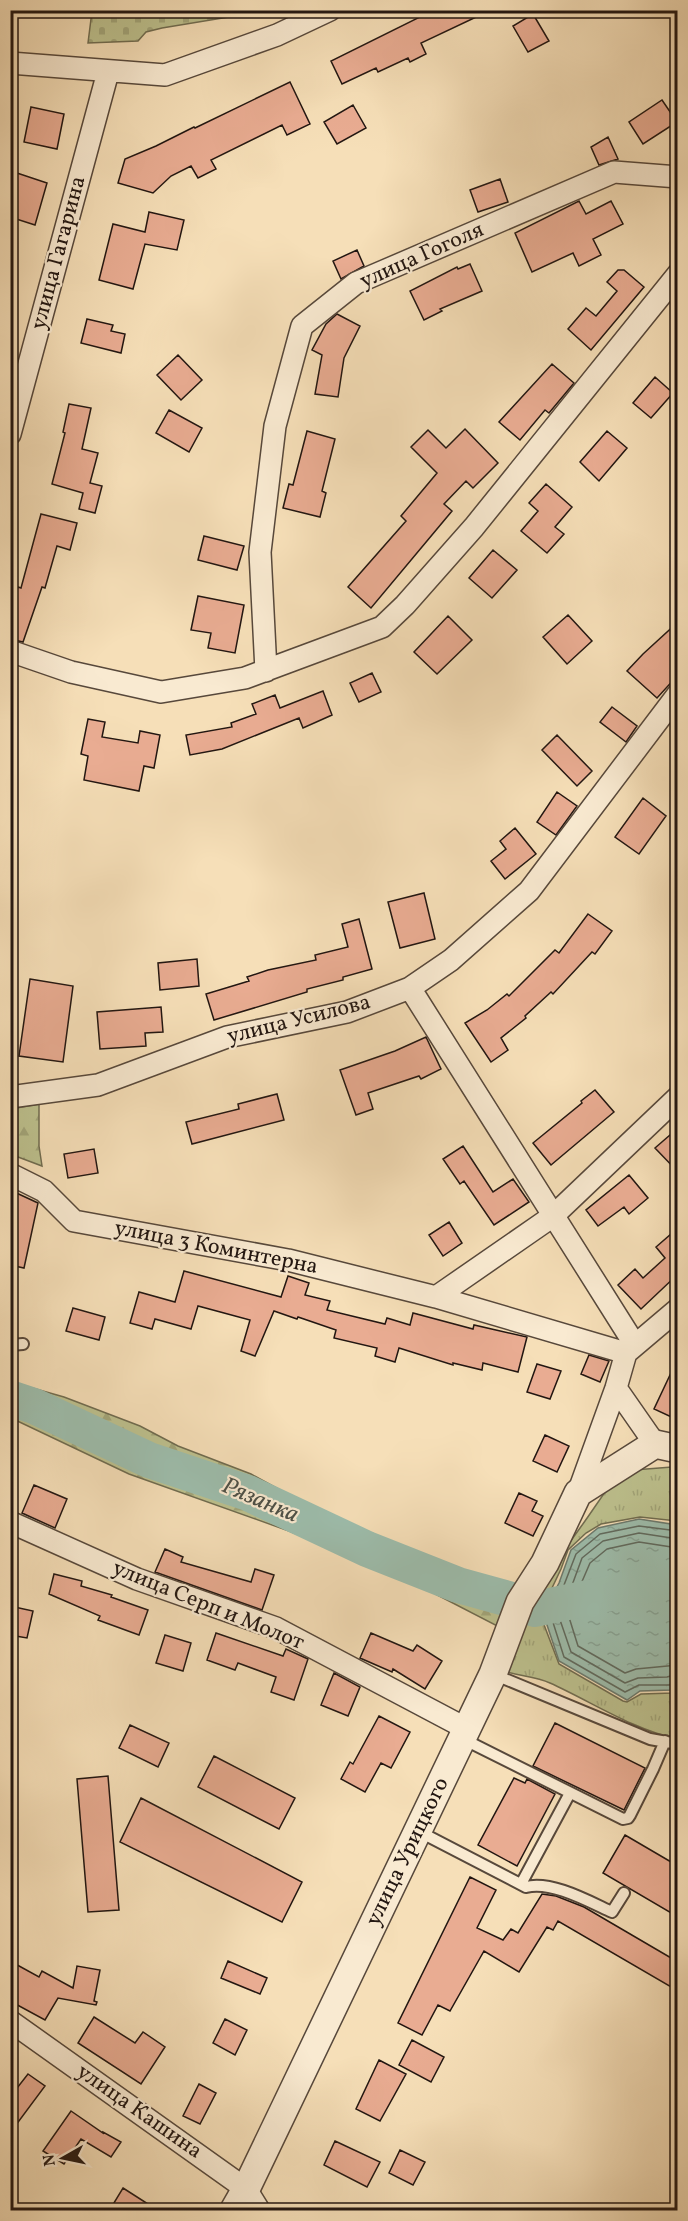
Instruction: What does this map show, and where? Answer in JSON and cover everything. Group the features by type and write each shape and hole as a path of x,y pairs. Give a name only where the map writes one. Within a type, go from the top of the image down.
{"street":[{"path":"10,63 165,75 277,35 330,10"},
{"name":"улица Гагарина","path":"10,434 108,72"},
{"name":"улица Гоголя","path":"266,671 260,552 275,426 302,326 356,284 614,172 678,177"},
{"path":"10,651 71,672 161,692 245,678 382,627 405,605 474,527 678,274"},
{"name":"улица Усилова","path":"10,1096 98,1085 227,1037 347,1012 410,988 451,960 529,891 678,694"},
{"path":"410,988 554,1216 631,1349"},
{"path":"436,1297 554,1216 678,1097"},
{"name":"улица 3 Коминтерна","path":"10,1174 44,1191 74,1221 288,1260 631,1349"},
{"path":"578,1493 631,1349 678,1309"},
{"path":"578,1493 666,1447 616,1388"},
{"name":"улица Урицкого","path":"246,2203 417,1831 493,1674 520,1602 545,1563 578,1493"},
{"name":"улица Серп и Молот","path":"10,1522 137,1579 276,1628 464,1734"},
{"name":"улица Кашина","path":"10,2021 246,2203"}],"lane":[{"path":"10,1345 23,1344"},
{"path":"493,1674 650,1739 678,1744"},
{"path":"464,1734 622,1819 628,1818 654,1769 665,1741"},
{"path":"521,1884 570,1793"},
{"path":"417,1831 526,1887 557,1889 612,1912 624,1893"}],"green space":[{"path":"92,10 265,11 162,28 146,32 138,41 88,43"},
{"path":"39,1104 39,1146 42,1166 10,1154 11,1109"},
{"path":"11,1382 64,1397 140,1426 178,1446 251,1474 364,1536 404,1554 516,1586 503,1629 416,1584 289,1531 129,1474 11,1418"},
{"path":"677,1468 677,1521 640,1517 601,1524 586,1533 568,1550 541,1611 535,1609 542,1588 567,1546 621,1471"},
{"path":"529,1615 541,1617 559,1664 623,1701 627,1702 641,1694 673,1693 677,1690 677,1739 644,1729 544,1681 501,1670"}],"water":[{"path":"639,1519 677,1525 677,1686 672,1690 640,1691 627,1700 559,1661 543,1613 559,1583 571,1550 598,1528"}],"building":[{"path":"428,10 491,10 421,43 426,54 410,62 408,58 378,72 376,68 342,84 331,61 420,17 419,15"},
{"path":"533,14 549,41 528,52 513,26"},
{"path":"290,82 310,124 287,135 282,125 211,160 216,169 198,178 191,166 171,176 153,193 118,183 125,159"},
{"path":"662,100 677,122 643,144 629,122"},
{"path":"353,105 366,128 337,144 324,122"},
{"path":"31,107 64,114 57,149 24,142"},
{"path":"608,137 618,159 599,165 591,147"},
{"path":"14,172 47,183 35,225 10,217 10,182"},
{"path":"500,179 508,202 478,212 470,190"},
{"path":"579,201 586,214 611,201 623,224 593,239 601,255 579,266 573,253 532,272 515,233"},
{"path":"149,212 184,220 177,250 145,244 133,289 99,280 113,224 145,232"},
{"path":"357,250 364,266 341,279 333,261"},
{"path":"470,264 482,291 440,309 442,311 424,320 410,291 457,267 458,269"},
{"path":"618,270 624,270 644,287 591,350 568,329 586,308 596,316 617,291 607,282"},
{"path":"337,314 360,326 344,358 338,397 315,394 322,355 312,350 326,324"},
{"path":"87,319 113,325 111,331 125,334 121,353 81,343"},
{"path":"178,355 202,380 181,400 157,375"},
{"path":"552,364 574,383 549,413 545,410 520,440 499,422"},
{"path":"655,377 673,393 651,418 633,403"},
{"path":"69,404 91,408 82,449 98,453 90,483 102,486 95,513 79,509 83,493 52,484 65,433 63,432"},
{"path":"169,410 202,428 189,452 156,433"},
{"path":"465,429 498,463 473,488 466,481 444,504 452,511 371,608 348,587 406,521 401,516 437,473 411,447 428,430 446,448"},
{"path":"307,431 335,439 322,491 326,493 320,517 283,508 289,484 293,485"},
{"path":"607,431 627,448 599,481 580,462"},
{"path":"546,484 572,507 555,527 564,534 547,553 521,531 538,511 529,503"},
{"path":"41,514 77,523 70,550 57,546 45,588 42,587 23,642 10,639 10,611 18,587 21,588"},
{"path":"204,536 244,546 237,570 198,560"},
{"path":"493,550 517,570 492,598 469,578"},
{"path":"198,596 244,605 235,653 208,648 211,633 191,630"},
{"path":"568,615 592,641 567,664 543,637"},
{"path":"448,616 472,640 437,674 414,652"},
{"path":"678,622 678,675 657,698 627,671"},
{"path":"372,673 381,692 359,702 350,683"},
{"path":"323,691 332,715 303,728 299,718 222,749 190,755 186,735 232,727 231,723 256,714 252,704 275,695 280,708"},
{"path":"612,707 637,726 626,742 600,722"},
{"path":"88,719 105,722 102,737 138,743 140,731 160,735 154,768 144,766 139,791 84,780 88,756 81,754"},
{"path":"557,735 592,771 577,786 542,750"},
{"path":"557,792 577,806 556,835 537,822"},
{"path":"643,798 666,816 639,854 615,837"},
{"path":"515,828 536,854 505,879 491,861 506,849 500,841"},
{"path":"424,893 435,939 400,948 388,902"},
{"path":"588,914 612,931 595,954 592,952 553,994 551,992 525,1016 526,1018 501,1038 508,1050 491,1062 465,1023 487,1010 507,994 509,996 555,950 559,953"},
{"path":"359,919 372,969 343,977 343,980 307,989 307,992 214,1020 206,994 249,981 247,977 268,970 316,960 315,955 348,947 342,924"},
{"path":"197,959 199,986 160,990 158,963"},
{"path":"30,979 73,986 63,1062 19,1056"},
{"path":"161,1007 163,1032 145,1033 146,1046 100,1049 97,1012"},
{"path":"426,1037 441,1069 421,1079 419,1076 368,1093 373,1109 356,1115 340,1070 395,1051"},
{"path":"595,1090 614,1112 551,1165 533,1143"},
{"path":"277,1094 284,1120 192,1144 186,1122 239,1109 238,1104"},
{"path":"670,1135 678,1143 678,1172 655,1148"},
{"path":"463,1146 493,1192 513,1179 529,1202 494,1225 464,1181 460,1184 443,1159"},
{"path":"94,1149 98,1173 68,1178 64,1154"},
{"path":"629,1175 648,1198 629,1214 624,1207 598,1226 586,1210"},
{"path":"10,1190 38,1203 24,1268 10,1265"},
{"path":"449,1222 462,1243 443,1256 429,1235"},
{"path":"678,1228 678,1274 641,1309 618,1285 635,1269 643,1278 665,1258 656,1247"},
{"path":"184,1271 281,1297 288,1276 309,1283 305,1295 330,1301 327,1310 385,1324 387,1318 410,1325 413,1313 473,1329 474,1325 527,1337 518,1372 483,1363 482,1370 453,1363 453,1365 399,1348 395,1362 375,1356 377,1348 334,1338 336,1330 274,1311 255,1356 241,1351 250,1320 198,1306 191,1329 155,1319 152,1329 130,1323 139,1292 175,1302"},
{"path":"73,1308 105,1317 99,1340 66,1331"},
{"path":"589,1355 609,1361 600,1382 581,1374"},
{"path":"678,1358 678,1420 654,1409"},
{"path":"537,1364 561,1371 550,1399 527,1392"},
{"path":"545,1435 569,1446 557,1472 533,1461"},
{"path":"34,1485 67,1499 55,1528 22,1513"},
{"path":"519,1493 537,1501 532,1511 543,1516 533,1536 505,1523"},
{"path":"165,1549 183,1557 181,1562 251,1582 255,1569 274,1575 262,1610 155,1572"},
{"path":"54,1574 82,1581 81,1586 112,1595 111,1597 148,1610 139,1635 98,1620 100,1616 49,1594"},
{"path":"10,1606 33,1611 27,1638 10,1635"},
{"path":"216,1633 283,1656 286,1649 308,1659 294,1700 271,1692 276,1677 238,1663 235,1670 207,1660"},
{"path":"371,1633 413,1651 417,1645 442,1661 425,1689 393,1669 392,1672 360,1658"},
{"path":"165,1635 191,1643 183,1671 156,1663"},
{"path":"334,1673 360,1687 348,1716 321,1705"},
{"path":"379,1716 410,1732 391,1768 381,1763 365,1792 341,1779 350,1762 353,1764"},
{"path":"555,1723 645,1768 624,1810 533,1766"},
{"path":"130,1725 169,1743 158,1767 119,1748"},
{"path":"214,1756 295,1798 279,1829 198,1787"},
{"path":"108,1776 119,1910 88,1912 77,1779"},
{"path":"514,1778 525,1783 527,1779 555,1794 517,1866 478,1845"},
{"path":"141,1798 302,1882 282,1922 120,1842"},
{"path":"625,1835 678,1866 678,1917 603,1873"},
{"path":"470,1877 496,1890 477,1928 503,1940 511,1929 518,1933 542,1894 556,1896 584,1907 678,1962 678,1991 558,1921 553,1930 547,1927 519,1972 484,1951 450,2011 438,2005 422,2035 398,2023"},
{"path":"10,1961 39,1977 42,1971 73,1988 77,1966 100,1970 94,2001 97,2002 96,2005 58,1998 45,2020 10,2001"},
{"path":"228,1961 267,1978 260,1994 221,1978"},
{"path":"94,2017 135,2043 143,2032 165,2047 141,2084 78,2043"},
{"path":"225,2019 247,2030 235,2055 213,2043"},
{"path":"412,2040 444,2057 431,2082 399,2065"},
{"path":"379,2060 406,2074 380,2121 356,2109"},
{"path":"28,2074 45,2086 10,2133 10,2097"},
{"path":"199,2084 216,2093 200,2124 183,2116"},
{"path":"71,2111 103,2133 121,2142 111,2157 81,2139 64,2164 43,2151"},
{"path":"335,2141 380,2162 367,2187 324,2165"},
{"path":"400,2150 425,2162 413,2185 389,2173"},
{"path":"123,2188 159,2211 109,2211"}],"waterway":[{"name":"Рязанка","path":"10,1398 34,1406 149,1460 248,1493 367,1549 458,1585 512,1600"},
{"name":"Рязанка","path":"535,1609 678,1579"}]}
